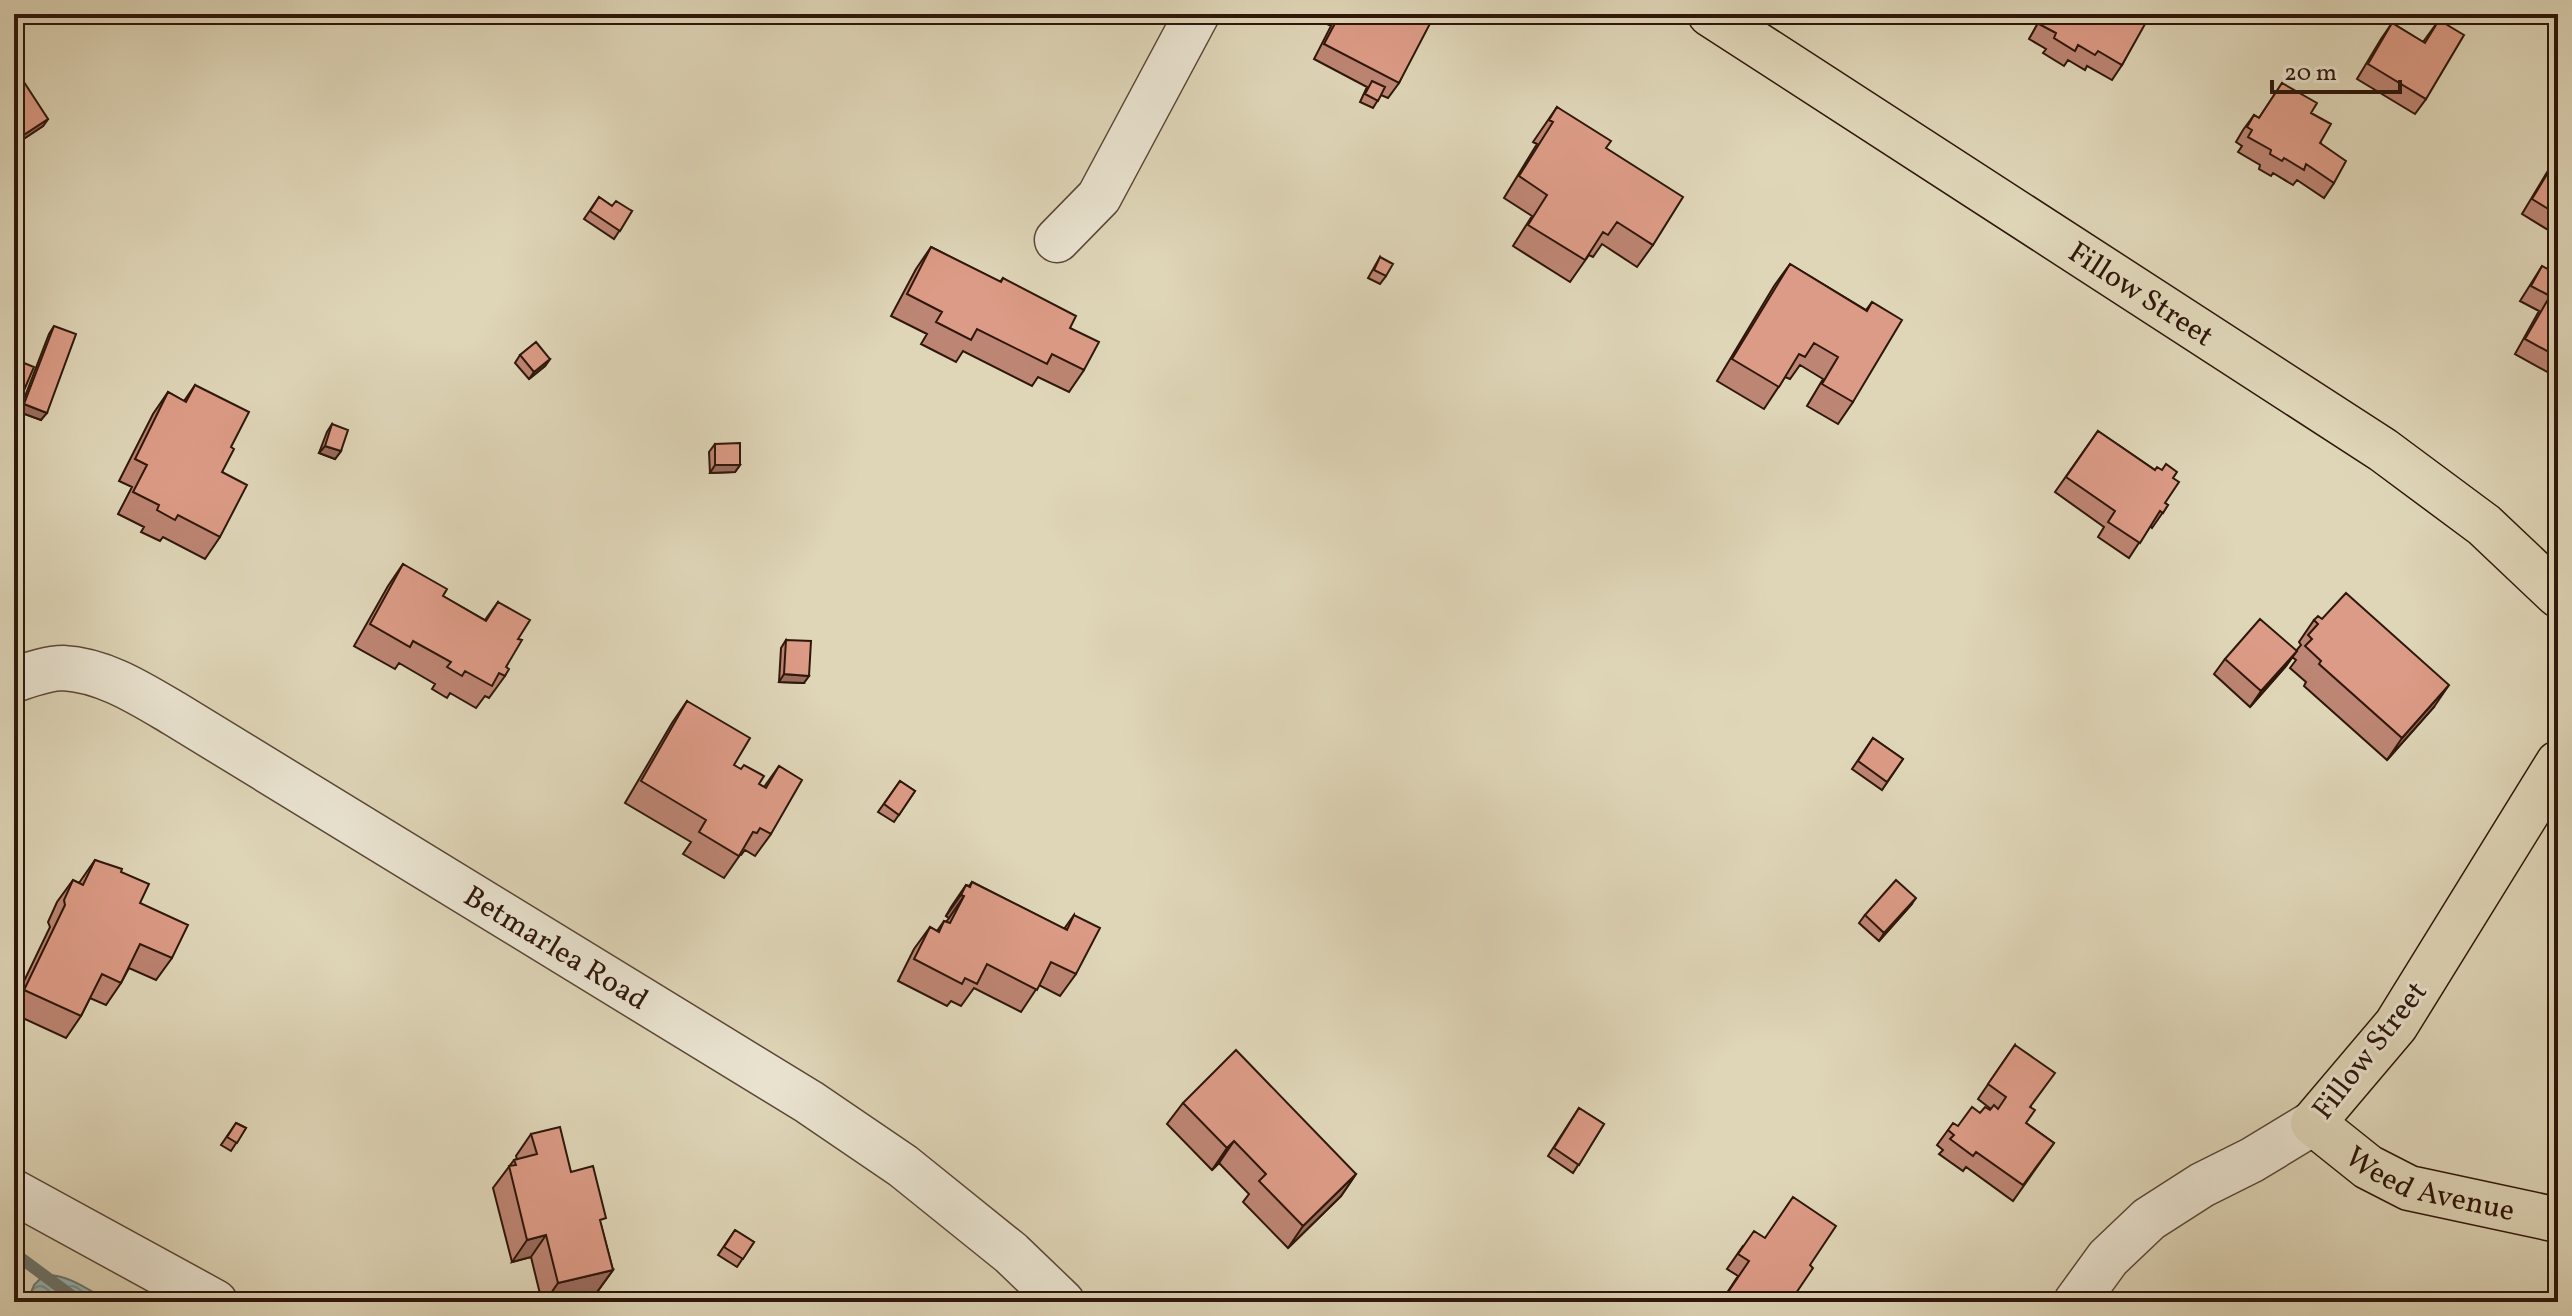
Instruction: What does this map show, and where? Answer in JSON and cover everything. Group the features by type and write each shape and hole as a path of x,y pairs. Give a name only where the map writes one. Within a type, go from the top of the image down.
{"main road":[{"name":"Fillow Street","path":"1710,14 2383,450 2484,525 2558,595"},
{"name":"Fillow Street","path":"2313,1123 2396,1025 2558,763"},
{"name":"Weed Avenue","path":"2313,1123 2368,1167 2409,1188 2558,1220"}],"street":[{"path":"1057,240 1099,197 1197,14"},
{"name":"Betmarlea Road","path":"14,680 61,668 87,672 134,690 175,714 809,1102 903,1166 1011,1253 1062,1302"},
{"name":"Fillow Street","path":"2076,1302 2108,1258 2149,1219 2202,1185 2252,1160 2313,1123"},
{"path":"14,1192 215,1302"}],"water":[{"path":"44,1275 70,1280 110,1302 27,1302 34,1285"}],"building":[{"path":"1340,14 1434,16 1399,83 1324,44"},
{"path":"2045,14 2148,14 2149,17 2122,65 2098,51 2095,55 2078,45 2075,51 2054,38 2056,33 2039,24"},
{"path":"2439,20 2464,35 2426,99 2368,64 2392,23 2425,43"},
{"path":"22,79 48,119 22,136 14,124 14,85"},
{"path":"1372,81 1385,87 1378,101 1365,94"},
{"path":"2282,83 2317,103 2311,113 2331,124 2320,143 2346,161 2334,183 2306,164 2304,170 2284,158 2282,161 2270,154 2271,150 2248,137 2252,130 2247,127 2254,115 2259,118"},
{"path":"1557,107 1611,141 1606,148 1683,197 1653,245 1617,222 1608,235 1603,232 1585,260 1528,225 1547,195 1519,176 1553,122 1549,120"},
{"path":"2558,156 2558,215 2532,199"},
{"path":"599,197 612,206 616,201 632,211 620,231 590,211"},
{"path":"931,247 1001,282 1003,278 1076,316 1070,328 1099,342 1084,370 1052,354 1047,364 977,329 971,340 936,322 942,312 907,294"},
{"path":"1380,257 1393,264 1386,276 1374,270"},
{"path":"1790,264 1867,311 1872,302 1902,320 1853,402 1822,384 1838,357 1814,343 1805,357 1799,354 1779,387 1732,359"},
{"path":"2542,266 2558,275 2558,357 2525,339 2550,296 2531,286"},
{"path":"54,326 76,334 47,413 24,404"},
{"path":"536,342 550,359 534,372 520,355"},
{"path":"19,361 34,367 22,395 14,392 14,375"},
{"path":"195,385 249,412 222,472 247,485 220,537 178,515 175,520 157,510 159,505 133,492 147,465 135,459 168,392 186,402"},
{"path":"332,424 348,430 341,451 325,446"},
{"path":"2098,431 2155,470 2157,467 2162,470 2166,464 2177,472 2173,478 2179,482 2165,503 2168,505 2163,513 2160,511 2140,543 2108,522 2115,511 2066,477"},
{"path":"740,443 740,465 715,465 715,444"},
{"path":"403,564 447,589 443,596 486,621 498,602 530,620 518,639 522,640 506,667 509,669 505,676 499,673 492,686 465,671 462,676 447,667 451,662 413,641 410,647 370,624"},
{"path":"2346,593 2449,685 2402,738 2319,664 2321,661 2305,646 2312,639 2308,635 2318,624 2314,620 2318,616 2322,619"},
{"path":"2260,619 2297,651 2261,691 2225,659"},
{"path":"786,640 811,641 809,676 784,674"},
{"path":"687,701 750,738 734,765 741,769 744,765 764,776 759,784 766,788 779,766 802,780 771,834 760,828 757,833 753,832 739,856 699,832 706,820 641,781"},
{"path":"1873,738 1903,759 1887,782 1858,761"},
{"path":"900,781 915,791 899,815 884,804"},
{"path":"95,860 122,869 121,872 149,884 140,903 188,925 172,958 140,944 121,983 102,974 81,1016 24,990 65,905 64,900 73,880 83,885"},
{"path":"1896,880 1916,898 1884,933 1865,915"},
{"path":"972,882 1067,930 1074,915 1100,928 1076,974 1051,962 1037,990 987,964 977,984 965,978 962,984 914,959 930,927 939,932 944,921 950,923 964,896 961,895 966,885 970,887"},
{"path":"2015,1045 2055,1073 2030,1107 2035,1110 2026,1123 2054,1143 2023,1185 1976,1152 1973,1156 1950,1139 1954,1135 1948,1130 1953,1123 1958,1126 1972,1107 1980,1113 1985,1107 1990,1110 1994,1105 1998,1109 2006,1097 1988,1084"},
{"path":"1236,1050 1356,1174 1303,1226 1259,1181 1266,1174 1234,1141 1227,1148 1183,1103"},
{"path":"1579,1108 1604,1124 1579,1165 1554,1148"},
{"path":"236,1123 246,1128 237,1143 227,1137"},
{"path":"560,1127 571,1172 593,1166 606,1218 600,1220 613,1270 558,1283 546,1235 527,1240 509,1166 516,1165 514,1160 537,1154 531,1134"},
{"path":"1793,1197 1836,1226 1810,1265 1813,1268 1790,1302 1723,1302 1749,1261 1738,1254 1754,1231 1765,1238"},
{"path":"735,1230 754,1242 743,1259 724,1247"},
{"path":"882,1294 891,1302 875,1302"}],"waterway":[{"path":"14,1253 80,1302"}]}
